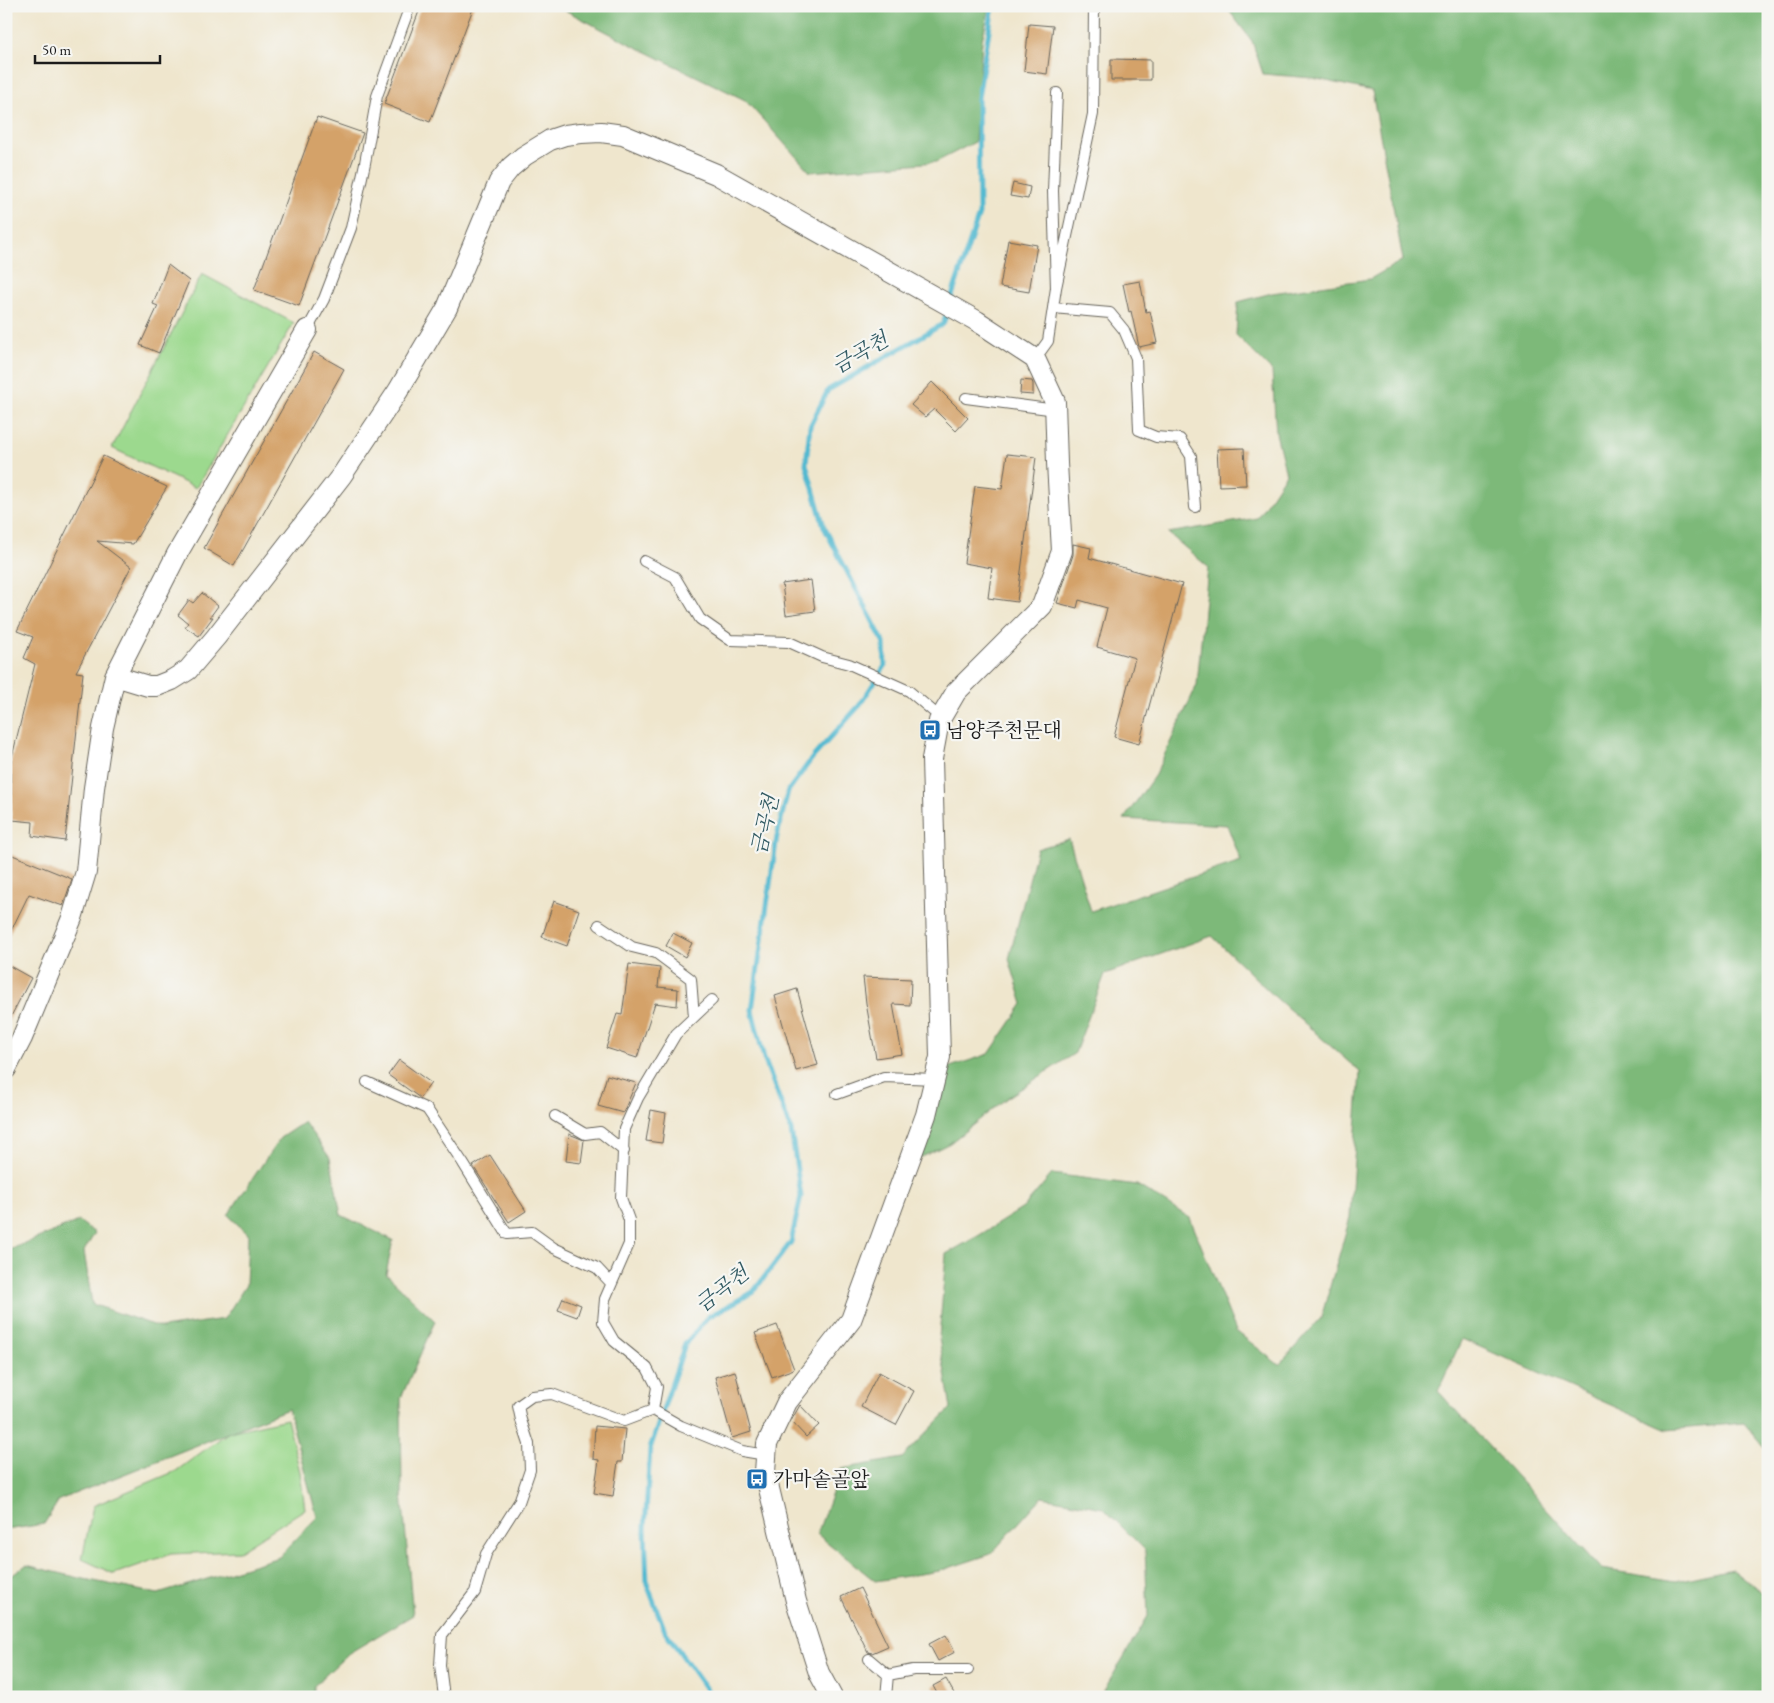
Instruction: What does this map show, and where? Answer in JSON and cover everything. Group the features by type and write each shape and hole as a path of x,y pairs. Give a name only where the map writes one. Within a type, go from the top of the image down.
{"street":[{"path":"115,676 145,685 157,686 172,680 188,670 216,637 342,475 398,391 447,308 499,182 511,167 524,156 550,140 565,135 601,132 623,135 716,174 977,321 1034,359 1055,402 1062,551 1042,606 956,692 941,718 932,759 940,1057 926,1115 851,1320 787,1402 767,1444 765,1472 796,1601 819,1673 832,1697"},
{"path":"6,1069 22,1038 72,918 86,872 102,728 115,676 177,554 307,330"}],"lane":[{"path":"307,330 324,299 351,228 378,96 410,6"},
{"path":"1034,359 1048,341 1056,288 1093,114 1094,6"},
{"path":"1056,288 1053,191 1057,94"},
{"path":"1053,308 1110,313 1124,330 1136,358 1139,430 1156,436 1180,439 1191,456 1195,507"},
{"path":"966,398 1056,410"},
{"path":"644,561 675,577 700,620 730,640 789,642 822,657 849,664 910,691 941,718"},
{"path":"125,656 129,672 145,685"},
{"path":"598,925 632,947 656,953 691,979 694,1017"},
{"path":"653,1410 657,1387 647,1368 614,1341 603,1322 604,1299 629,1244 629,1220 621,1198 624,1129 638,1098 676,1034 712,1000"},
{"path":"837,1094 884,1077 935,1078"},
{"path":"367,1082 427,1110 464,1163 507,1234 532,1232 554,1248 597,1268 611,1283"},
{"path":"555,1116 586,1134 600,1132 624,1151"},
{"path":"444,1697 440,1665 442,1635 474,1592 486,1554 519,1502 530,1470 530,1444 518,1406 532,1396 552,1394 624,1420 653,1410 681,1426 742,1451 766,1455"},
{"path":"869,1659 888,1675"},
{"path":"888,1675 913,1670 968,1670"},
{"path":"886,1697 888,1675"}],"green space":[{"path":"557,6 990,6 982,40 975,142 936,162 810,172 745,100"},
{"path":"1220,6 1768,6 1768,1449 1764,1447 1744,1423 1667,1430 1462,1339 1438,1391 1601,1569 1676,1581 1732,1569 1768,1597 1768,1697 1100,1697 1148,1616 1145,1550 1103,1508 1042,1497 991,1554 939,1571 875,1581 817,1534 841,1469 902,1458 951,1408 939,1338 946,1254 1023,1208 1052,1174 1137,1185 1190,1218 1236,1331 1279,1365 1321,1318 1350,1217 1360,1072 1275,997 1212,936 1105,974 1075,1053 1007,1098 950,1143 918,1159 944,1069 989,1054 1023,1004 1009,959 1037,849 1069,839 1091,911 1241,861 1227,825 1124,819 1155,775 1197,685 1208,567 1168,533 1257,518 1286,474 1276,433 1272,371 1236,335 1238,302 1272,293 1370,279 1403,260 1372,91 1313,78 1263,74 1252,41 1227,8"},
{"path":"202,274 294,323 196,488 112,448"},
{"path":"304,1122 330,1158 341,1215 393,1240 386,1274 435,1321 401,1398 402,1494 413,1615 349,1653 314,1686 314,1697 6,1697 6,1580 26,1565 158,1594 279,1557 317,1517 288,1409 59,1500 44,1524 6,1530 6,1251 79,1221 95,1233 84,1251 92,1304 162,1328 224,1319 246,1285 248,1234 228,1215 280,1138"},
{"path":"287,1419 300,1472 305,1509 239,1551 171,1554 114,1574 82,1559 93,1506 176,1471 229,1432"}],"building":[{"path":"421,6 474,6 430,122 384,104"},
{"path":"1029,24 1053,26 1047,74 1024,71"},
{"path":"1111,59 1151,60 1151,80 1111,80"},
{"path":"317,117 363,133 299,306 254,290"},
{"path":"1013,183 1030,187 1028,199 1010,196"},
{"path":"1008,240 1037,245 1029,292 1000,287"},
{"path":"168,265 189,281 159,353 140,345 158,306 153,304"},
{"path":"1140,281 1146,312 1150,311 1157,343 1139,347 1123,284"},
{"path":"314,352 344,369 234,566 204,548"},
{"path":"1021,380 1032,381 1033,395 1020,394"},
{"path":"932,382 968,418 956,431 934,409 925,417 911,405"},
{"path":"1244,448 1246,485 1219,486 1217,449"},
{"path":"1007,454 1036,457 1017,602 988,598 992,568 964,563 975,486 1002,489"},
{"path":"103,456 167,487 133,544 97,541 131,567 76,672 83,673 65,841 32,836 33,822 12,820 10,765 35,664 24,658 33,637 17,631"},
{"path":"1073,544 1091,548 1089,558 1182,584 1139,744 1114,737 1135,658 1097,647 1107,608 1079,600 1077,608 1057,603 1073,555"},
{"path":"811,580 815,611 786,615 782,584"},
{"path":"202,593 218,606 210,617 213,617 199,636 185,627 188,623 178,615 189,600 193,603"},
{"path":"10,854 72,879 63,906 29,894 6,941 6,862"},
{"path":"554,901 579,910 567,946 542,937"},
{"path":"673,933 692,943 685,957 666,946"},
{"path":"6,964 31,978 6,1026"},
{"path":"629,964 660,968 658,987 678,989 677,1006 655,1003 637,1058 606,1048 617,1014 622,1015"},
{"path":"863,977 911,979 910,1005 893,1004 902,1054 876,1058"},
{"path":"797,989 818,1065 796,1071 775,996"},
{"path":"399,1060 431,1083 420,1098 388,1075"},
{"path":"607,1075 636,1083 623,1113 598,1106"},
{"path":"651,1110 666,1113 662,1143 646,1141"},
{"path":"569,1134 584,1140 581,1163 566,1161"},
{"path":"490,1155 526,1211 509,1222 473,1166"},
{"path":"563,1298 581,1305 577,1317 558,1310"},
{"path":"777,1325 794,1369 772,1377 755,1333"},
{"path":"735,1371 751,1432 732,1438 715,1377"},
{"path":"879,1372 914,1391 896,1425 861,1407"},
{"path":"800,1405 819,1425 806,1437 791,1421"},
{"path":"595,1426 625,1429 622,1462 618,1462 613,1496 594,1493 599,1460 593,1459"},
{"path":"860,1588 888,1646 872,1653 868,1652 841,1597"},
{"path":"946,1635 955,1652 938,1661 929,1644"},
{"path":"946,1679 956,1697 939,1697 933,1686"}],"waterway":[{"name":"금곡천","path":"950,302 979,214 978,98 993,6"},
{"name":"금곡천","path":"714,1697 706,1689 665,1631 647,1584 645,1529 650,1449 685,1344 708,1317 753,1292 791,1242 801,1196 791,1130 764,1058 752,1010 777,836 788,791 813,757 859,706 885,666 884,643 824,527 806,464 810,426 828,390 943,324 948,310"}],"place":[{"name":"남양주천문대","path":"930,730"},
{"name":"가마솥골앞","path":"757,1479"}]}
